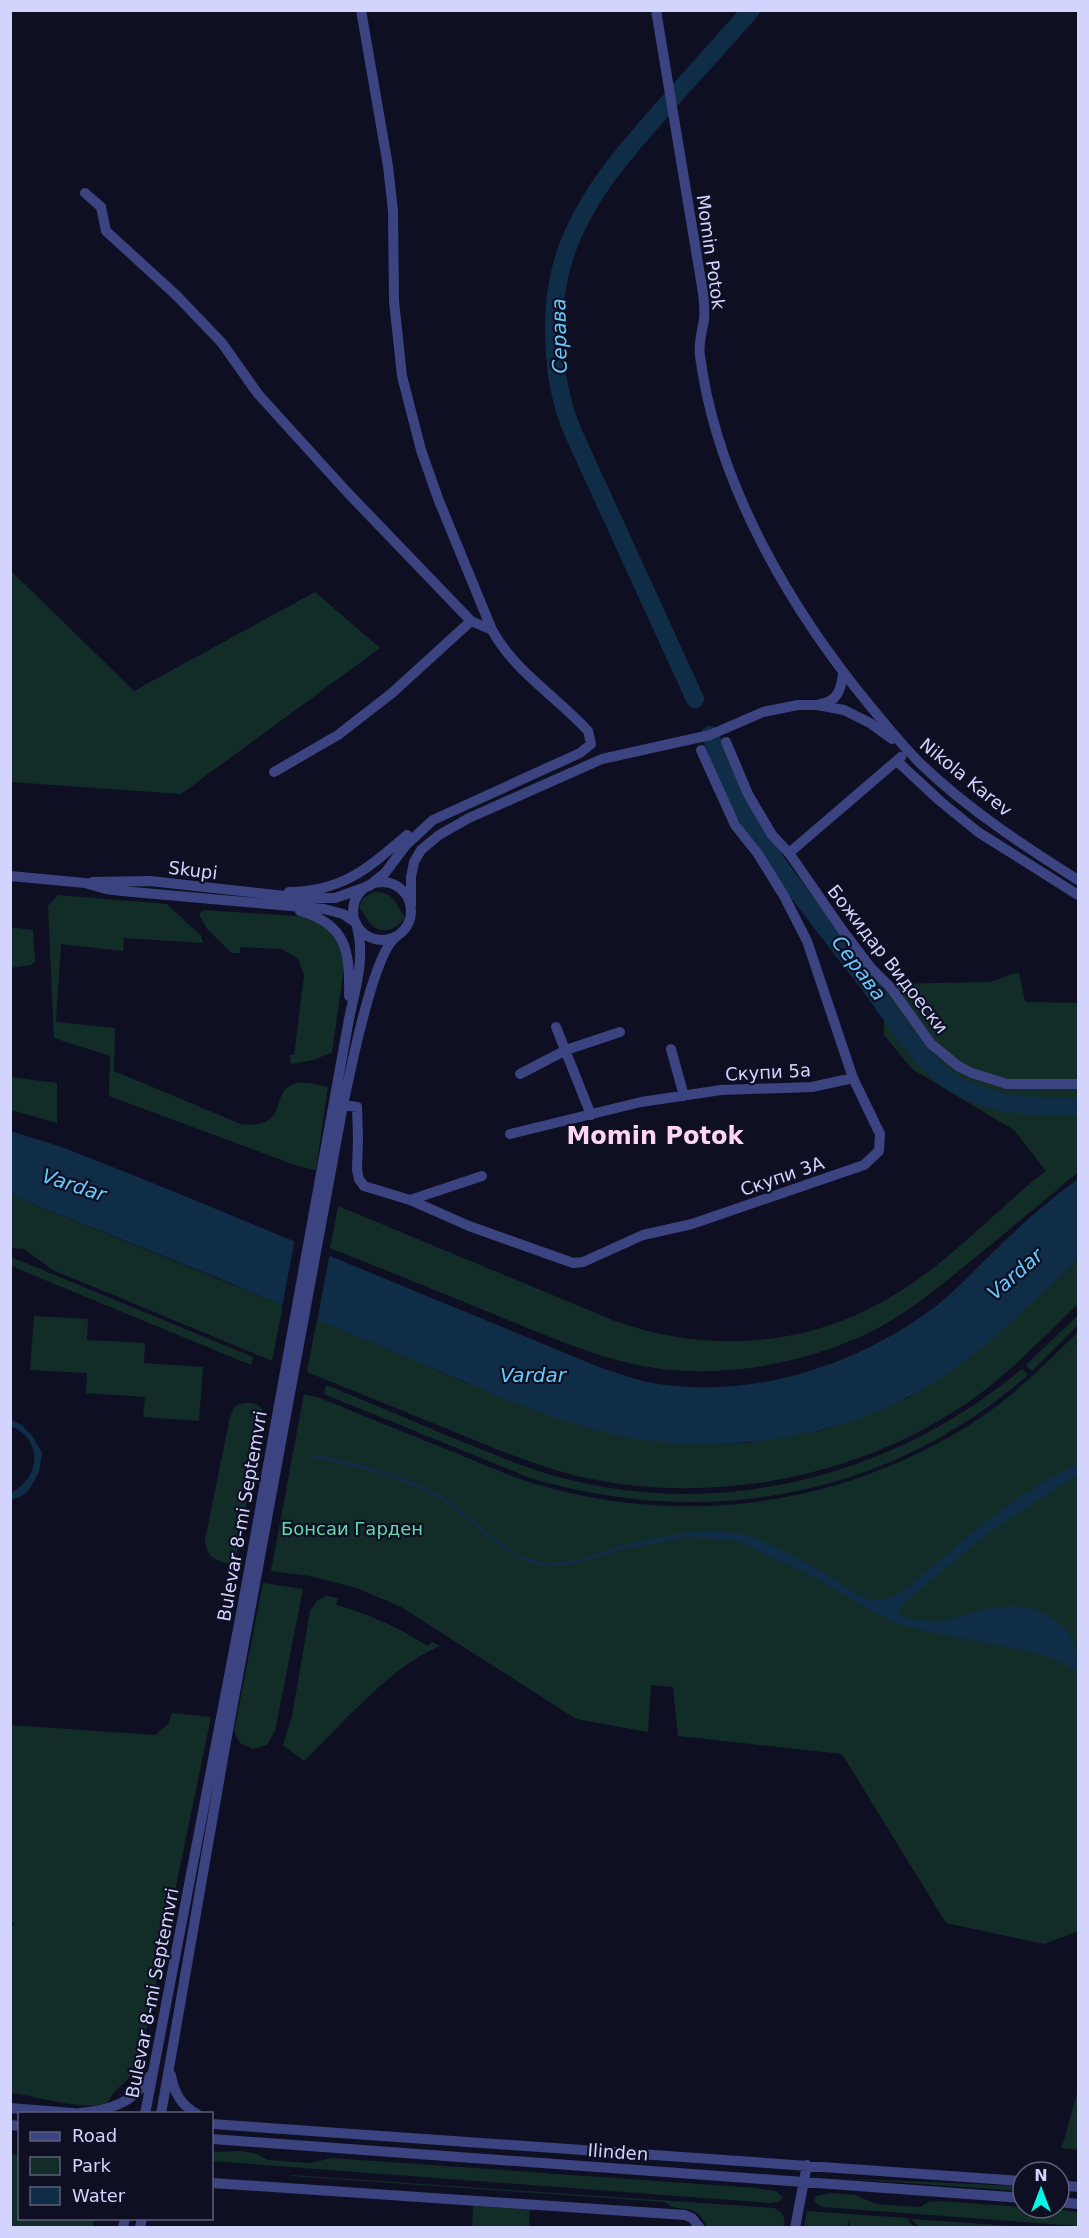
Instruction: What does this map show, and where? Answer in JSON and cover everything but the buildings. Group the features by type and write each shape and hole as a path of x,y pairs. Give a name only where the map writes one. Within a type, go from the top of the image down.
{"street":[{"path":"249,892 310,890 344,881 364,871 414,830 580,753 591,744 588,731 518,666 492,630 439,501 421,450 402,376 395,320 393,211 388,166 362,10"},
{"name":"Momin Potok","path":"656,10 703,293 705,315 699,355 710,406 736,486 761,541 789,591 828,652"},
{"path":"85,193 100,207 106,231 176,295 222,343 258,394 347,492 471,621 492,630"},
{"path":"274,772 346,729 392,693 471,621"},
{"name":"Nikola Karev","path":"828,652 843,674 907,750 962,798 1019,841 1078,880"},
{"path":"86,883 106,889 333,911 343,914 374,938 396,937 410,924 411,877 414,862 421,850 439,835 469,818 602,759 689,740 728,728 768,710 830,702 836,697 841,687 843,674"},
{"path":"789,854 907,750 870,723 850,712 817,705"},
{"name":"Божидар Видоески","path":"726,742 758,814 772,835 789,854 871,968 891,988 921,1031 944,1055 972,1073 1007,1084 1078,1084"},
{"name":"Скупи 3А","path":"343,1105 357,1107 356,1157 359,1179 364,1186 410,1200 480,1230 573,1263 583,1262 643,1235 692,1224 864,1165 879,1151 880,1134 853,1078 833,1016 796,917 758,854 735,825 701,750"},
{"path":"897,761 978,832 1078,895"},
{"path":"356,923 353,904 361,891 385,873 406,846 433,820"},
{"name":"Skupi","path":"10,876 86,883 150,881 303,898 329,898 369,886"},
{"path":"369,886 381,883 394,886 403,892 411,905"},
{"path":"276,905 321,919 332,926 340,937 349,961 349,1018"},
{"name":"Bulevar 8-mi Septemvri","path":"161,2112 258,1546 325,1180 349,1018 361,957 356,923"},
{"name":"Bulevar 8-mi Septemvri","path":"325,1180 352,1062 379,964 386,947 396,937"},
{"path":"556,1027 591,1115"},
{"path":"520,1074 566,1050 620,1032"},
{"path":"672,1049 684,1096"},
{"name":"Скупи 5а","path":"510,1134 641,1102 721,1090 812,1087 853,1078"},
{"path":"410,1200 482,1176"},
{"name":"Bulevar 8-mi Septemvri","path":"146,2112 249,1598"},
{"path":"89,2112 109,2109 124,2103 149,2079 155,2064"},
{"path":"170,2065 177,2094 183,2104 194,2112"},
{"path":"10,2108 68,2112"},
{"name":"Ilinden","path":"213,2123 1011,2180"},
{"name":"Ilinden","path":"215,2140 1011,2197"},
{"path":"795,2228 807,2165"},
{"path":"213,2183 685,2215 695,2221 700,2228"}],"green space":[{"path":"10,570 134,691 315,592 380,648 181,794 11,782"},
{"path":"374,892 390,896 405,917 390,930 375,928 359,908 362,899"},
{"path":"58,895 167,904 201,936 203,943 124,938 123,951 61,944 56,1022 115,1028 114,1071 241,1124 266,1122 272,1117 285,1090 295,1083 328,1087 316,1170 298,1166 109,1096 110,1056 54,1038 48,906"},
{"path":"204,910 310,917 334,934 345,961 332,1052 314,1060 291,1064 290,1055 294,1055 304,975 298,959 282,949 240,947 240,953 232,953 207,929 199,914"},
{"path":"10,927 33,930 35,961 31,965 11,968"},
{"path":"1019,972 1025,1002 1078,1003 1078,1172 923,1299 881,1326 842,1344 792,1360 740,1369 687,1371 641,1366 561,1342 330,1248 338,1206 615,1321 656,1333 696,1340 737,1341 776,1338 815,1330 853,1316 890,1298 925,1274 1046,1171 1014,1130 912,1069 884,1035 884,984 990,982"},
{"path":"11,1077 57,1083 57,1123 11,1110"},
{"path":"11,1195 283,1305 272,1361 53,1270 24,1249 11,1248"},
{"path":"11,1257 253,1357 251,1365 11,1266"},
{"path":"1078,1259 1078,1304 1015,1364 974,1398 930,1426 884,1448 834,1466 784,1479 732,1486 680,1488 628,1485 577,1476 512,1455 307,1372 317,1319 469,1384 706,1444 747,1443 823,1430 908,1398 968,1358"},
{"path":"1078,1315 1078,1325 1032,1371 1026,1365"},
{"path":"34,1316 88,1319 87,1340 145,1343 144,1363 203,1367 199,1421 143,1417 145,1397 86,1393 87,1373 30,1370"},
{"name":"Бонсаи Гарден","path":"1078,1332 1078,1931 1044,1944 946,1923 842,1754 678,1736 673,1687 651,1685 648,1732 576,1719 403,1608 357,1588 310,1576 271,1571 304,1394 320,1398 501,1472 539,1485 596,1498 654,1505 712,1506 769,1500 825,1488 880,1470 933,1446 996,1407"},
{"path":"1022,1369 1028,1375 974,1417 916,1450 855,1475 792,1492 728,1501 662,1501 596,1494 530,1478 324,1394 326,1385 498,1456 562,1478 623,1490 684,1494 746,1490 806,1479 864,1461 920,1437 973,1406"},
{"path":"243,1403 258,1405 263,1412 235,1565 214,1558 208,1552 205,1540 230,1417 234,1407"},
{"path":"263,1583 303,1589 275,1731 267,1745 253,1749 240,1743 234,1731"},
{"path":"326,1596 338,1598 336,1605 384,1622 428,1646 432,1642 440,1646 422,1655 386,1681 304,1761 283,1745 292,1716 310,1611 317,1601"},
{"path":"172,1713 211,1717 138,2064 129,2078 108,2101 99,2105 74,2105 11,2093 10,1926 14,1924 10,1919 11,1725 155,1735 168,1724"},
{"path":"1078,2090 1078,2150 1061,2148 1064,2140"},
{"path":"240,2151 257,2154 268,2160 311,2163 332,2158 756,2188 776,2191 783,2198 778,2202 770,2203 213,2161 213,2152"},
{"path":"11,2154 18,2155 18,2220 94,2220 93,2227 11,2227"},
{"path":"291,2175 774,2208 782,2213 785,2224 784,2227 707,2227 702,2218 692,2210 670,2206 665,2202"},
{"path":"836,2178 1011,2186 1011,2190"},
{"path":"830,2193 855,2195 876,2204 920,2207 928,2202 941,2201 1011,2206 1011,2220 1071,2220 1071,2211 1078,2212 1078,2226 823,2207 814,2202 816,2196"},
{"path":"473,2206 530,2209 529,2227 472,2228"},
{"path":"807,2211 907,2218 914,2227 850,2227 850,2219 847,2227 804,2227"},
{"path":"911,2219 1010,2226 1010,2227 919,2227"}],"water":[{"name":"Vardar","path":"10,1131 59,1146 138,1177 604,1369 648,1382 685,1387 722,1387 760,1383 797,1375 868,1348 901,1330 940,1303 1023,1224 1078,1179 1078,1259 1011,1323 957,1367 905,1399 871,1414 836,1426 762,1441 687,1444 650,1441 582,1426 515,1403 223,1280 11,1195"},
{"path":"11,1419 23,1426 33,1437 42,1453 39,1472 29,1490 24,1495 11,1500 11,1493 28,1478 33,1469 34,1459 29,1440 11,1426"},
{"path":"1078,1464 1078,1474 988,1533 897,1611 908,1617 930,1621 945,1620 991,1608 1031,1609 1057,1622 1072,1638 1077,1650 1078,1671 1047,1656 1032,1652 899,1624 879,1615 818,1579 736,1540 685,1537 627,1549 626,1546 682,1533 712,1531 740,1534 760,1540 797,1558 862,1597 881,1600 906,1589 1010,1504 1054,1476"}],"pier":[{"path":"295,1238 330,1252 317,1322 282,1308"}],"waterway":[{"name":"Серава","path":"695,699 568,420 557,370 555,311 560,272 565,255 584,212 596,192 638,137 751,10"},
{"name":"Серава","path":"710,735 738,801 757,834 911,1042 932,1066 955,1084 985,1097 1030,1106 1078,1107"},
{"path":"314,1456 377,1471 422,1488 449,1503 501,1545 529,1560 544,1564 564,1563 629,1546"}],"district":[{"name":"Momin Potok","path":"655,1136"}]}
